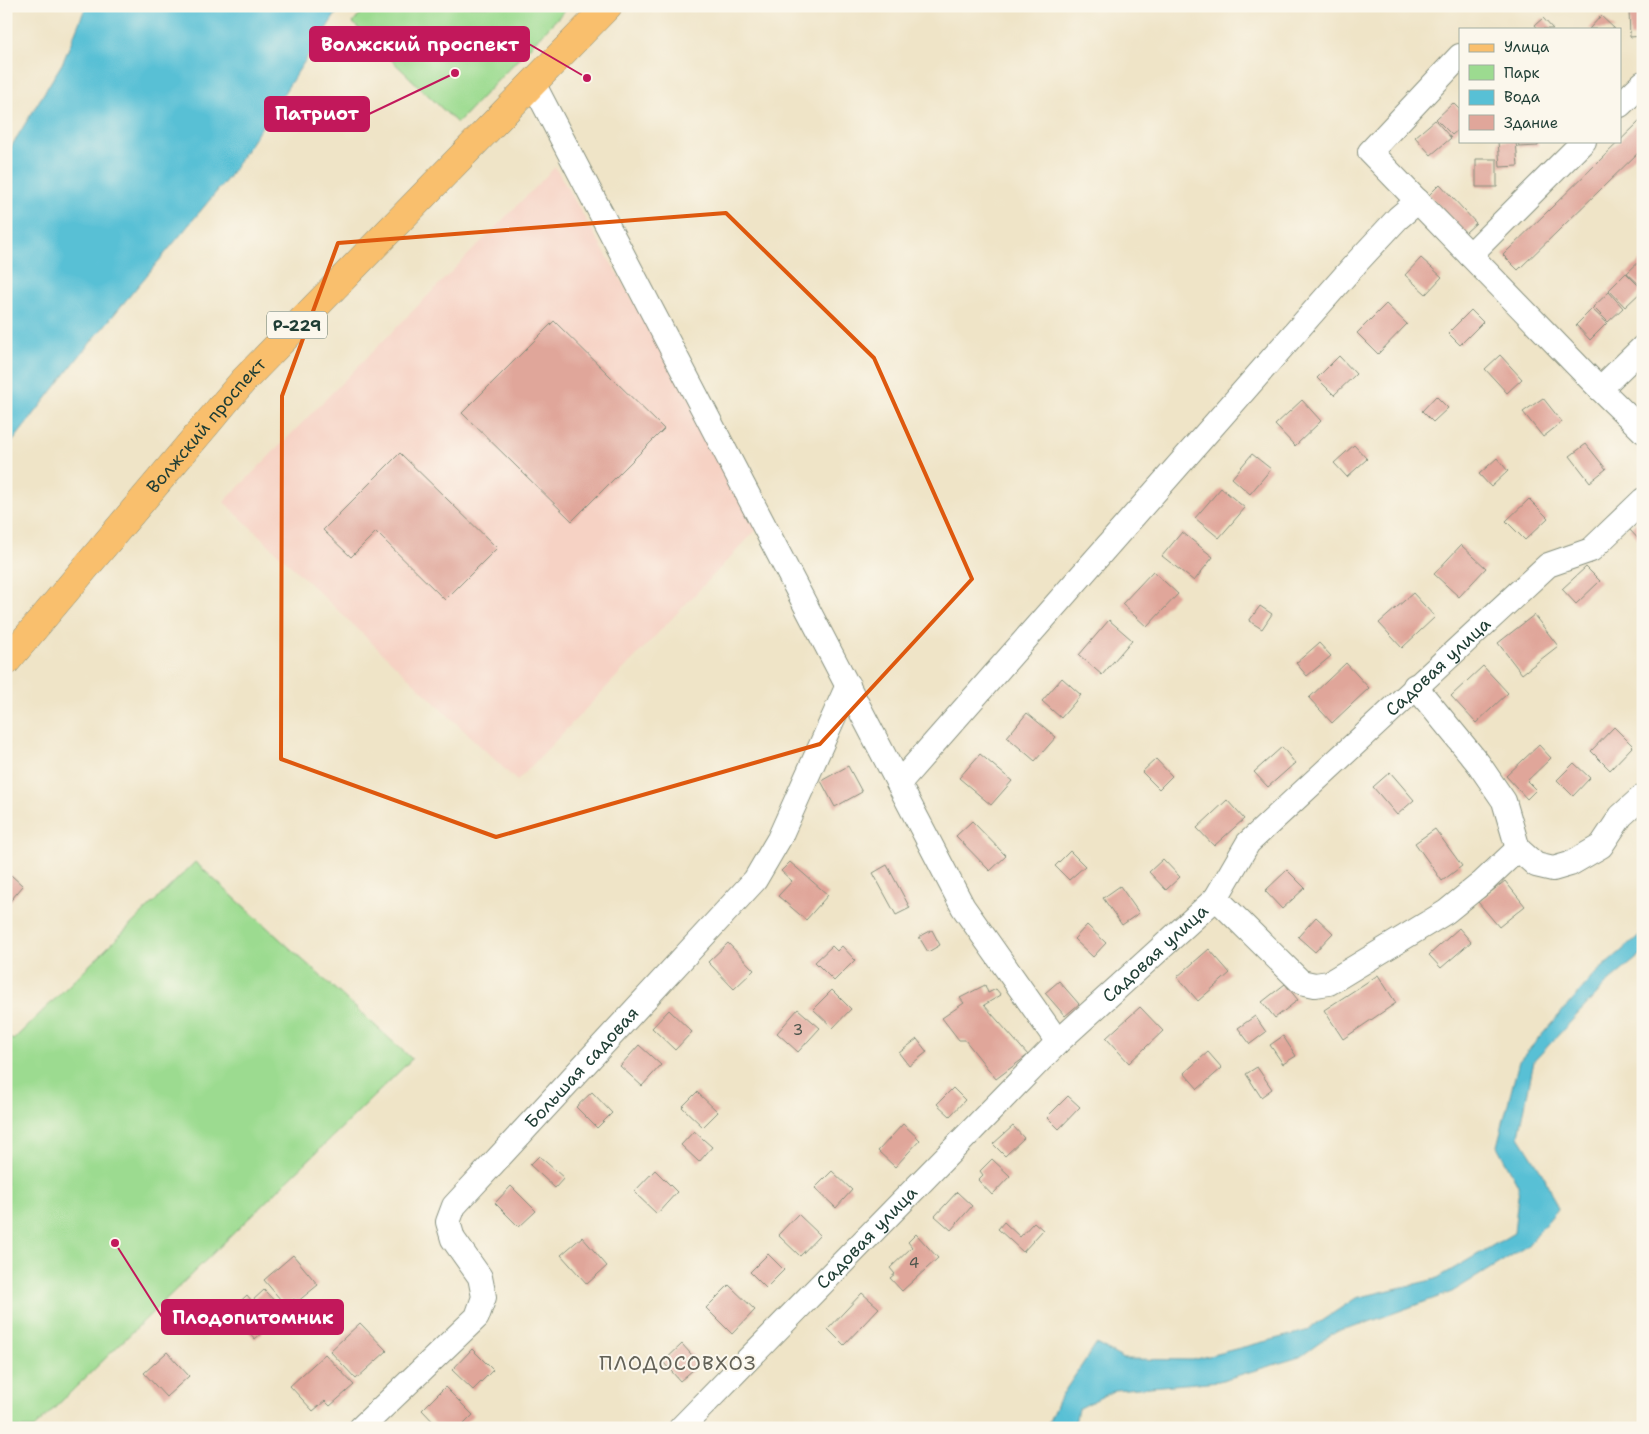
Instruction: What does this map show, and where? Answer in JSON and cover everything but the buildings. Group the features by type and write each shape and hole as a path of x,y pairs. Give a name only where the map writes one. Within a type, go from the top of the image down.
{"main road":[{"name":"Волжский проспект","path":"6,662 243,381 608,6"}],"street":[{"path":"1459,57 1370,152 1643,431"},
{"path":"1622,103 1643,82"},
{"path":"533,83 963,907 1058,1042"},
{"path":"1470,255 1583,142"},
{"path":"899,782 1358,261 1398,218 1418,201"},
{"path":"1600,389 1643,347"},
{"name":"Садовая улица","path":"681,1428 1058,1042 1216,898 1248,843 1548,565 1591,550 1643,500"},
{"name":"Большая садовая","path":"362,1428 477,1316 484,1297 480,1277 453,1239 448,1222 454,1206 755,880 779,839 848,685"},
{"path":"1416,686 1478,764 1504,801 1518,849 1536,865 1553,869 1570,864 1601,846 1621,816 1643,796"},
{"path":"1216,898 1301,982 1315,985 1329,983 1446,912 1483,882 1518,849"}],"highlighted area":[{"path":"726,213 874,358 972,579 820,744 496,837 281,759 282,396 338,243"}],"shaded area":[{"path":"555,167 763,523 517,781 224,502"}],"green space":[{"path":"367,6 569,6 457,123 353,23"},
{"path":"195,862 412,1059 34,1428 6,1428 6,1035 13,1040"}],"water":[{"path":"86,6 341,6 228,178 81,354 6,450 6,155 63,62"},
{"path":"1643,932 1643,953 1606,984 1534,1061 1519,1136 1543,1174 1558,1209 1527,1246 1452,1292 1369,1322 1336,1331 1300,1357 1219,1381 1115,1390 1078,1409 1074,1428 1046,1428 1058,1401 1096,1344 1124,1359 1193,1360 1306,1331 1356,1298 1436,1279 1514,1233 1519,1187 1497,1146 1519,1061 1595,974"}],"place":[{"name":"Патриот","path":"455,73"},
{"name":"Волжский проспект","path":"587,78"},
{"name":"Плодопитомник","path":"115,1243"}],"district":[{"name":"ПЛОДОСОВХОЗ","path":"678,1363"}]}
